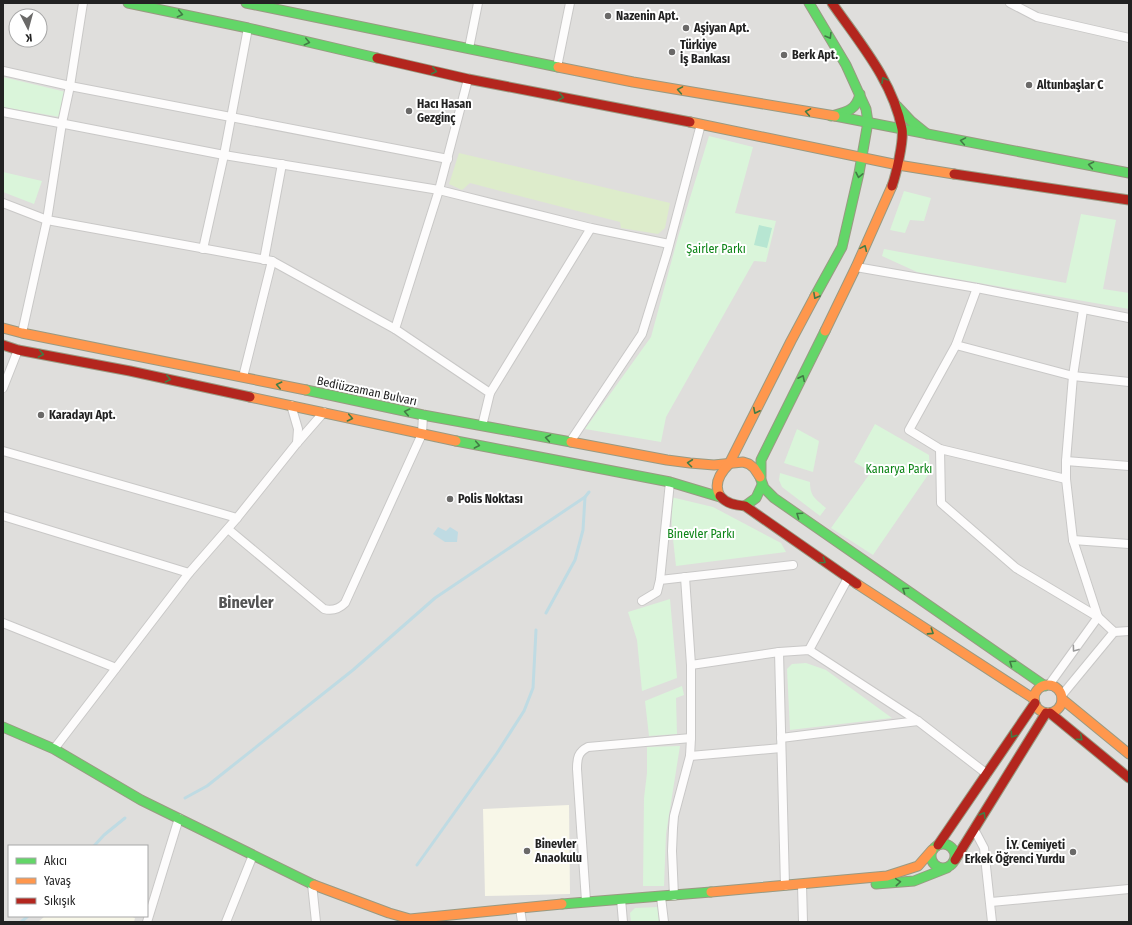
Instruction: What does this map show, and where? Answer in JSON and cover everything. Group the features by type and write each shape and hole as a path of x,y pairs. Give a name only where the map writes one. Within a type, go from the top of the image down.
{"street":[{"path":"22,333 47,220 62,123 70,86 82,3"},
{"path":"128,3 248,28 468,79 701,124 898,165 1129,200"},
{"path":"469,48 478,3"},
{"path":"557,66 570,3"},
{"path":"809,3 846,65 866,109 868,122 862,157 842,247 791,340 729,464 718,476 717,490 725,502 731,505 745,506 751,504 757,500 761,493 761,460 856,267 894,181 898,165 902,130 891,93 874,62 832,3"},
{"path":"1010,3 1037,18 1129,38"},
{"path":"252,4 633,82 868,122 902,130 1129,173"},
{"path":"203,249 224,155 248,28"},
{"path":"3,71 70,86 448,159"},
{"path":"395,329 439,190 468,79"},
{"path":"831,116 852,110 859,102 860,94"},
{"path":"895,103 911,121 927,134"},
{"path":"3,112 224,155 439,190 591,228 669,244"},
{"path":"570,442 642,334 669,244 701,124"},
{"path":"243,377 268,261 282,164"},
{"path":"3,204 47,220 268,261 395,329 490,393"},
{"path":"482,426 490,393 591,228"},
{"path":"856,267 977,288 1129,318"},
{"path":"977,288 956,345 909,430 940,449 1066,479"},
{"path":"1083,310 1073,376 1066,461 1066,479 1073,540 1098,617"},
{"name":"Bediüzzaman Bulvarı","path":"3,328 423,415 667,460 699,464 729,464"},
{"path":"3,345 18,350 130,370 422,434 670,482 720,496"},
{"path":"956,345 1073,376 1129,382"},
{"path":"3,388 18,350"},
{"path":"291,405 298,429 297,443"},
{"path":"54,749 190,573 324,412"},
{"path":"228,528 324,609 330,610 340,608 345,603 422,434 423,415"},
{"path":"940,449 940,503 1016,568 1098,617 1114,632 1129,631"},
{"path":"3,451 237,518"},
{"path":"1066,461 1129,466"},
{"path":"729,464 744,462 752,465 758,470 762,481 774,498 1047,685 1057,688 1062,697 1128,751"},
{"path":"642,601 657,592 660,580 670,482"},
{"path":"745,506 848,578 1035,701 1038,708 1048,713 1129,778"},
{"path":"3,516 190,573"},
{"path":"1073,540 1129,544"},
{"path":"660,580 793,565"},
{"path":"674,896 672,857 674,816 690,756 691,738 691,665 685,577"},
{"path":"809,650 848,578"},
{"path":"3,727 54,749 120,789 312,884 368,906 399,916 410,918 470,918 520,908 586,901 661,897 802,885 886,876 918,866 935,848 986,774 1035,701 1037,690 1047,685 1098,617"},
{"path":"3,623 116,668"},
{"path":"818,883 853,886 914,881 950,867 1048,713 1059,708 1062,697 1114,632"},
{"path":"691,665 779,652 809,650 918,721 986,774"},
{"path":"779,652 785,886"},
{"path":"781,738 918,721"},
{"path":"586,901 576,769 577,759 580,752 588,747 691,738"},
{"path":"690,756 781,748"},
{"path":"147,922 179,818"},
{"path":"974,829 984,848 992,922"},
{"path":"947,868 942,869 935,866 931,858 935,848 946,844 953,848 955,852 955,860"},
{"path":"226,922 253,855"},
{"path":"312,884 316,922"},
{"path":"802,885 803,922"},
{"path":"991,902 1129,889"},
{"path":"661,897 664,922"},
{"path":"621,899 623,922"},
{"path":"520,908 522,922"}],"shaded area":[{"path":"3,3 1129,3 1129,922 3,922"},
{"name":"Binevler Anaokulu","path":"569,805 570,894 485,896 483,809"},
{"path":"44,917 135,918 134,922 38,922"}],"green space":[{"path":"3,77 66,92 60,117 3,107"},
{"name":"Şairler Parkı","path":"709,136 753,147 735,213 776,221 766,262 754,261 666,417 661,442 585,429 651,337 678,237"},
{"path":"459,153 670,203 665,228 658,234 621,228 620,222 470,183 462,190 449,184"},
{"path":"3,172 42,181 34,204 3,192"},
{"path":"904,191 931,198 924,221 910,220 905,233 890,230"},
{"path":"1081,214 1116,220 1103,289 1129,293 1129,309 917,272 882,256 884,249 1066,283"},
{"path":"759,225 772,228 767,248 754,245"},
{"name":"Kanarya Parkı","path":"875,424 929,455 930,472 873,555 831,528 871,472 854,462"},
{"path":"797,429 819,441 813,472 784,463"},
{"path":"780,473 810,482 812,494 826,508 820,516 782,487 779,480"},
{"name":"Binevler Parkı","path":"671,497 713,507 781,543 786,552 676,566 672,530"},
{"path":"670,599 677,678 642,691 637,640 628,612"},
{"path":"806,663 826,670 892,718 790,730 787,669 792,664"},
{"path":"682,686 684,695 676,698 677,734 649,736 645,701"},
{"path":"680,746 666,834 664,886 643,886 644,798 647,773 647,747"},
{"path":"658,907 659,922 631,922 630,913 635,908"}],"water":[{"path":"438,527 446,531 450,527 458,532 457,542 445,542 433,534"}],"waterway":[{"path":"185,798 207,786 353,670 435,598 585,497 589,492"},
{"path":"546,613 575,560 583,530 585,497"},
{"path":"417,865 497,753 524,711 533,688 536,630"},
{"path":"95,845 104,835 125,818"},
{"path":"21,922 27,917"}],"traffic: fast":[{"path":"128,3 248,28 377,58"},
{"path":"246,3 558,67"},
{"path":"809,3 846,65 866,109 868,122 859,173 842,247 815,296"},
{"path":"831,116 850,110 856,104 860,94"},
{"path":"897,106 911,121 927,134"},
{"path":"835,116 1129,173"},
{"path":"761,477 761,460 825,331"},
{"path":"306,390 423,415 571,442"},
{"path":"456,441 670,482 720,497"},
{"path":"760,477 764,488 774,498 1045,686"},
{"path":"745,506 756,498 762,485"},
{"path":"3,727 54,749 141,800 314,885"},
{"path":"943,844 952,847 955,856 952,865 943,868 934,865 931,856 934,847 943,844"},
{"path":"876,884 914,881 947,868"},
{"path":"562,904 711,892"}],"traffic: slow":[{"path":"558,67 633,82 835,116"},
{"path":"690,122 898,165 954,174"},
{"path":"825,331 856,267 892,186"},
{"path":"720,496 717,487 718,479 729,464 815,296"},
{"path":"3,328 306,390"},
{"path":"250,397 456,441"},
{"path":"571,442 690,463 714,465 743,462 754,468 760,477"},
{"path":"857,584 1034,699"},
{"path":"1048,685 1058,689 1062,699 1058,709 1048,713 1038,709 1034,699 1038,689 1048,685"},
{"path":"1062,699 1129,754"},
{"path":"711,892 887,876 918,866 932,850"},
{"path":"314,885 389,913 410,919 562,904"}],"traffic: jam":[{"path":"832,3 874,63 883,78 898,111 902,129 902,141 892,186"},
{"path":"377,58 468,79 690,122"},
{"path":"954,174 1129,200"},
{"path":"3,345 18,350 130,371 250,397"},
{"path":"720,496 735,505 745,506 857,584"},
{"path":"938,845 1035,703"},
{"path":"955,860 1046,713"},
{"path":"1050,713 1129,778"}],"place":[{"name":"Nazenin Apt.","path":"608,16"},
{"name":"Aşiyan Apt.","path":"686,28"},
{"name":"Türkiye İş Bankası","path":"672,52"},
{"name":"Berk Apt.","path":"784,55"},
{"name":"Altunbaşlar C","path":"1029,85"},
{"name":"Hacı Hasan Gezginç","path":"409,111"},
{"name":"Karadayı Apt.","path":"41,415"},
{"name":"Polis Noktası","path":"450,499"},
{"name":"Binevler Anaokulu","path":"527,851"},
{"name":"İ.Y. Cemiyeti Erkek Öğrenci Yurdu","path":"1073,852"}],"district":[{"name":"Binevler","path":"246,602"}]}
